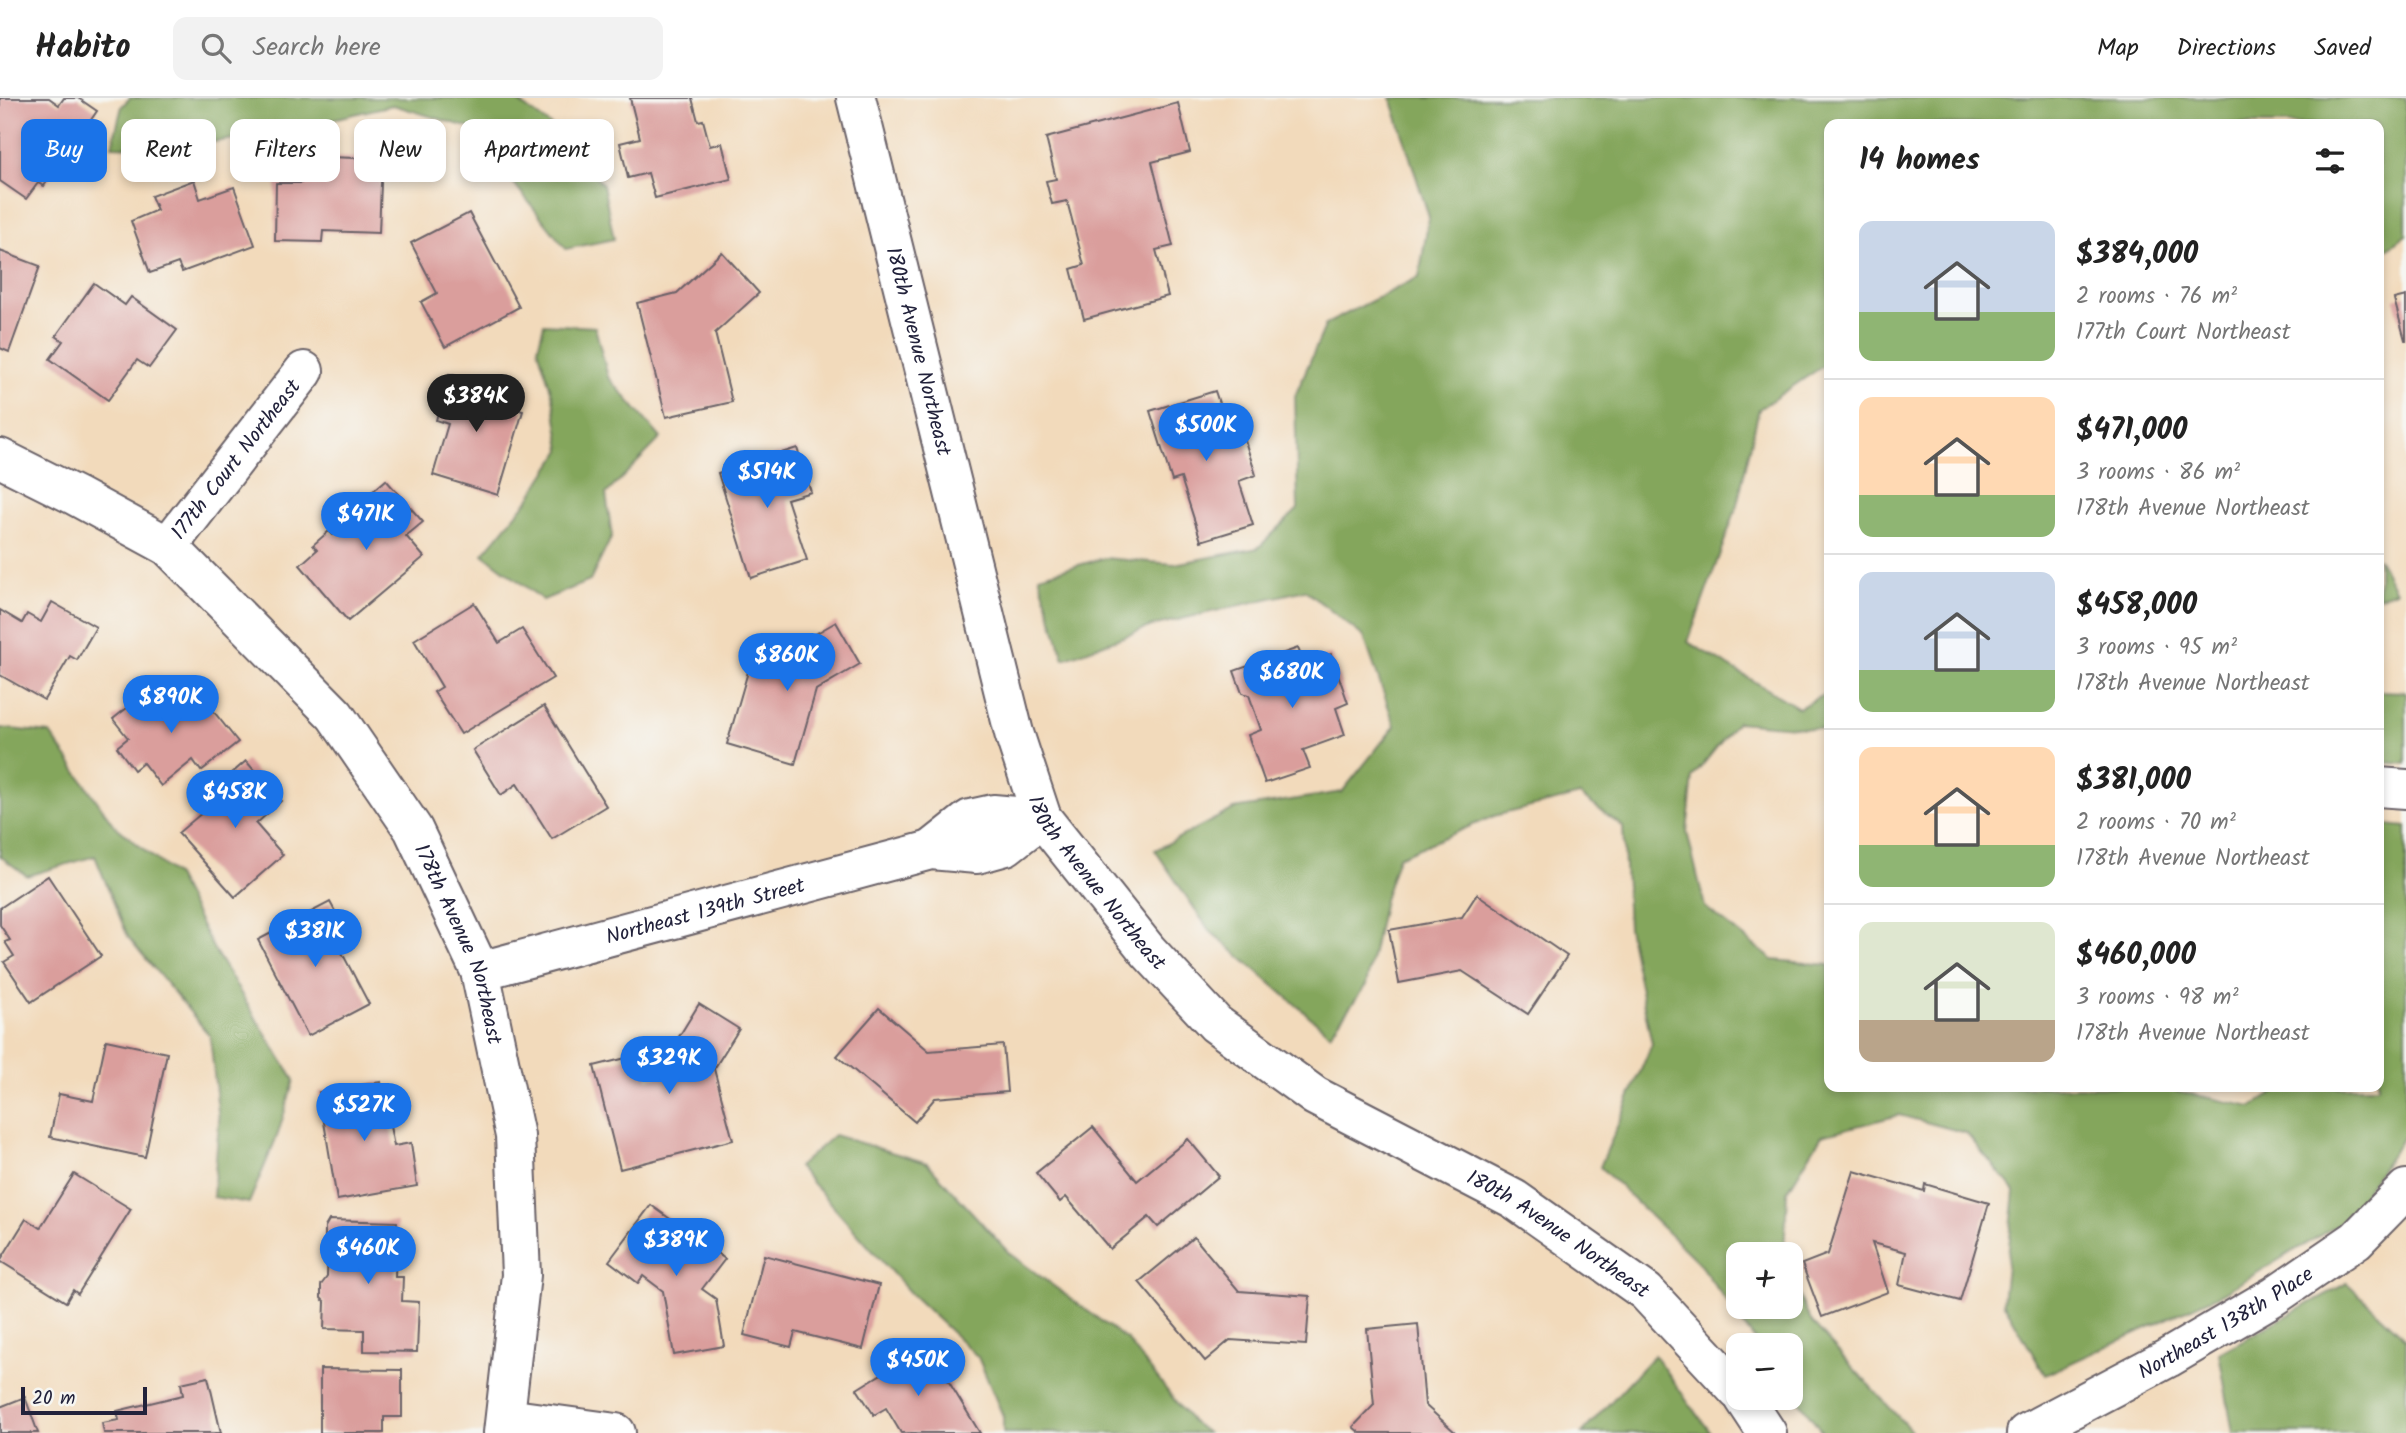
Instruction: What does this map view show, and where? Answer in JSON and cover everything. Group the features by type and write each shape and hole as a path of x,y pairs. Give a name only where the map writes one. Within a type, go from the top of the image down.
{"street":[{"name":"180th Avenue Northeast","path":"856,98 1014,733 1042,818 1147,951 1216,1024 1315,1096 1514,1199 1646,1292 1726,1378"},
{"name":"177th Court Northeast","path":"168,546 304,370"},
{"name":"178th Avenue Northeast","path":"0,458 168,546 335,715 413,829 480,971 515,1136 521,1275 505,1426"},
{"path":"2384,787 2406,789"},
{"name":"Northeast 139th Street","path":"480,971 931,850 970,819 993,814 1042,818"},
{"name":"Northeast 138th Place","path":"2026,1433 2168,1358 2274,1296 2356,1240 2406,1189"},
{"path":"1752,1410 1767,1433"},
{"path":"505,1426 616,1433"}],"green space":[{"path":"130,98 513,98 542,119 460,119 460,125 393,105 333,119 230,119 230,140 216,142 216,119 121,119 121,146 112,146 122,106"},
{"path":"1391,98 2406,98 2406,235 2384,252 2384,119 1824,119 1824,365 1759,409 1736,509 1688,642 1799,708 1824,695 1824,730 1737,722 1693,777 1687,832 1705,907 1773,960 1824,965 1824,1092 2182,1092 2252,1107 2275,1092 2384,1092 2384,825 2406,827 2406,1133 2346,1220 2223,1293 2045,1375 2003,1302 2015,1191 1966,1133 1899,1115 1822,1135 1787,1192 1785,1242 1726,1242 1726,1301 1697,1261 1600,1167 1652,1044 1628,928 1623,827 1580,795 1494,816 1398,857 1384,900 1366,985 1330,1034 1209,930 1155,850 1234,809 1342,792 1395,726 1364,637 1305,590 1152,626 1064,659 1039,576 1104,558 1174,564 1258,548 1298,509 1295,396 1326,324 1419,277 1429,217"},
{"path":"513,182 600,182 603,185 614,239 566,249"},
{"path":"544,324 595,327 608,377 661,438 606,494 612,536 590,581 543,600 483,554 529,499 561,450 553,397 538,348"},
{"path":"2384,569 2396,591 2384,595"},
{"path":"2384,691 2406,692 2406,764 2384,762"},
{"path":"0,728 50,733 113,824 176,876 213,948 294,1080 278,1134 249,1203 213,1197 219,1121 210,1036 128,937 95,856 27,876 0,856"},
{"path":"834,1135 927,1163 1010,1254 1127,1340 1192,1422 1207,1433 1003,1433 1003,1416 978,1357 911,1294 798,1167"},
{"path":"2347,1283 2406,1339 2406,1433 2233,1433 2219,1353"},
{"path":"1803,1305 1812,1323 1913,1433 1823,1433 1803,1406 1803,1333 1750,1333 1739,1319 1803,1319"},
{"path":"1654,1355 1711,1433 1582,1433"}],"building":[{"path":"0,98 49,98 59,105 64,98 78,98 97,111 92,119 21,119 21,182 47,182 44,186 38,183 26,199 0,181"},
{"path":"630,98 692,98 698,121 703,120 710,146 722,143 731,179 655,198 648,173 628,178 620,143 640,138"},
{"path":"1178,103 1190,152 1152,162 1173,246 1156,250 1168,296 1084,319 1071,269 1084,265 1067,201 1052,204 1046,181 1056,179 1046,138"},
{"path":"340,157 354,158 354,182 381,182 379,233 323,231 322,242 275,241 276,183 340,182"},
{"path":"189,182 195,182 200,199 234,187 255,245 182,272 178,263 150,273 131,221 157,210 151,196"},
{"path":"469,213 519,307 445,347 421,302 437,293 411,243"},
{"path":"0,251 40,266 9,352 0,348"},
{"path":"722,252 759,293 715,333 732,402 666,417 637,303 677,293"},
{"path":"94,283 125,305 131,297 177,330 149,368 137,360 108,400 50,359 63,341 56,336"},
{"path":"2406,296 2406,340 2405,340 2394,299"},
{"path":"449,374 511,392 507,406 523,411 498,495 433,475 448,424 436,420"},
{"path":"1215,391 1232,442 1244,438 1256,475 1239,481 1253,525 1201,541 1181,478 1172,481 1150,411"},
{"path":"797,448 811,492 787,499 807,560 751,578 718,473"},
{"path":"386,480 423,522 406,536 424,557 348,621 300,565 317,550 313,545 329,531 333,535 356,516 351,510"},
{"path":"52,602 96,627 77,660 70,656 44,700 0,675 0,610 22,623 27,614 41,622"},
{"path":"474,603 499,643 522,629 553,678 461,734 434,692 442,687 414,640"},
{"path":"836,622 860,664 816,690 795,764 727,744 756,644 784,652"},
{"path":"1298,648 1304,664 1331,654 1348,703 1336,708 1345,735 1303,750 1310,768 1265,783 1248,735 1261,730 1249,695 1242,693 1234,671"},
{"path":"161,681 180,704 183,701 192,713 206,702 238,742 201,771 193,760 161,786 143,763 134,770 117,747 128,738 113,719"},
{"path":"544,706 606,806 552,839 517,784 501,795 473,750"},
{"path":"246,761 281,801 256,824 283,855 235,897 178,833 209,807 202,799"},
{"path":"48,876 101,956 31,1002 4,962 14,956 5,942 10,940 0,925 0,908"},
{"path":"1477,894 1567,956 1528,1014 1462,971 1399,983 1389,930 1462,917"},
{"path":"330,902 352,943 340,949 369,1004 308,1036 258,940"},
{"path":"699,1004 739,1029 714,1069 733,1140 620,1169 594,1066 642,1054 648,1079 667,1074 664,1061"},
{"path":"879,1008 929,1051 1003,1045 1007,1092 935,1098 915,1122 837,1056"},
{"path":"106,1040 167,1053 145,1157 50,1137 59,1094 93,1101"},
{"path":"381,1082 394,1146 411,1143 417,1186 337,1200 319,1092"},
{"path":"1093,1127 1137,1181 1188,1139 1219,1176 1158,1227 1149,1217 1110,1249 1066,1197 1060,1202 1036,1173"},
{"path":"1854,1171 1924,1191 1925,1184 1989,1203 1960,1301 1899,1285 1906,1252 1872,1243 1888,1292 1822,1317 1803,1264 1828,1254"},
{"path":"74,1174 131,1209 78,1294 73,1290 66,1302 0,1261 26,1219 40,1228"},
{"path":"651,1205 725,1259 702,1289 716,1299 724,1346 674,1355 663,1291 643,1276 638,1283 609,1261"},
{"path":"329,1220 397,1222 395,1277 403,1277 402,1301 419,1302 417,1352 364,1351 364,1330 324,1329 325,1302 321,1298 321,1285 327,1277 328,1246 325,1241 325,1227"},
{"path":"1194,1237 1239,1291 1310,1296 1306,1345 1230,1340 1205,1361 1139,1282"},
{"path":"764,1255 879,1285 863,1349 795,1332 791,1347 744,1335"},
{"path":"1418,1324 1425,1405 1456,1433 1360,1433 1353,1427 1374,1405 1367,1329"},
{"path":"927,1346 980,1433 901,1433 886,1408 874,1415 857,1389"},
{"path":"320,1369 402,1370 402,1417 384,1417 384,1433 320,1433"},
{"path":"208,1377 221,1433 104,1433 102,1423 119,1420 117,1411 183,1395 181,1383"},
{"path":"25,1397 38,1433 0,1433 0,1407"}]}
